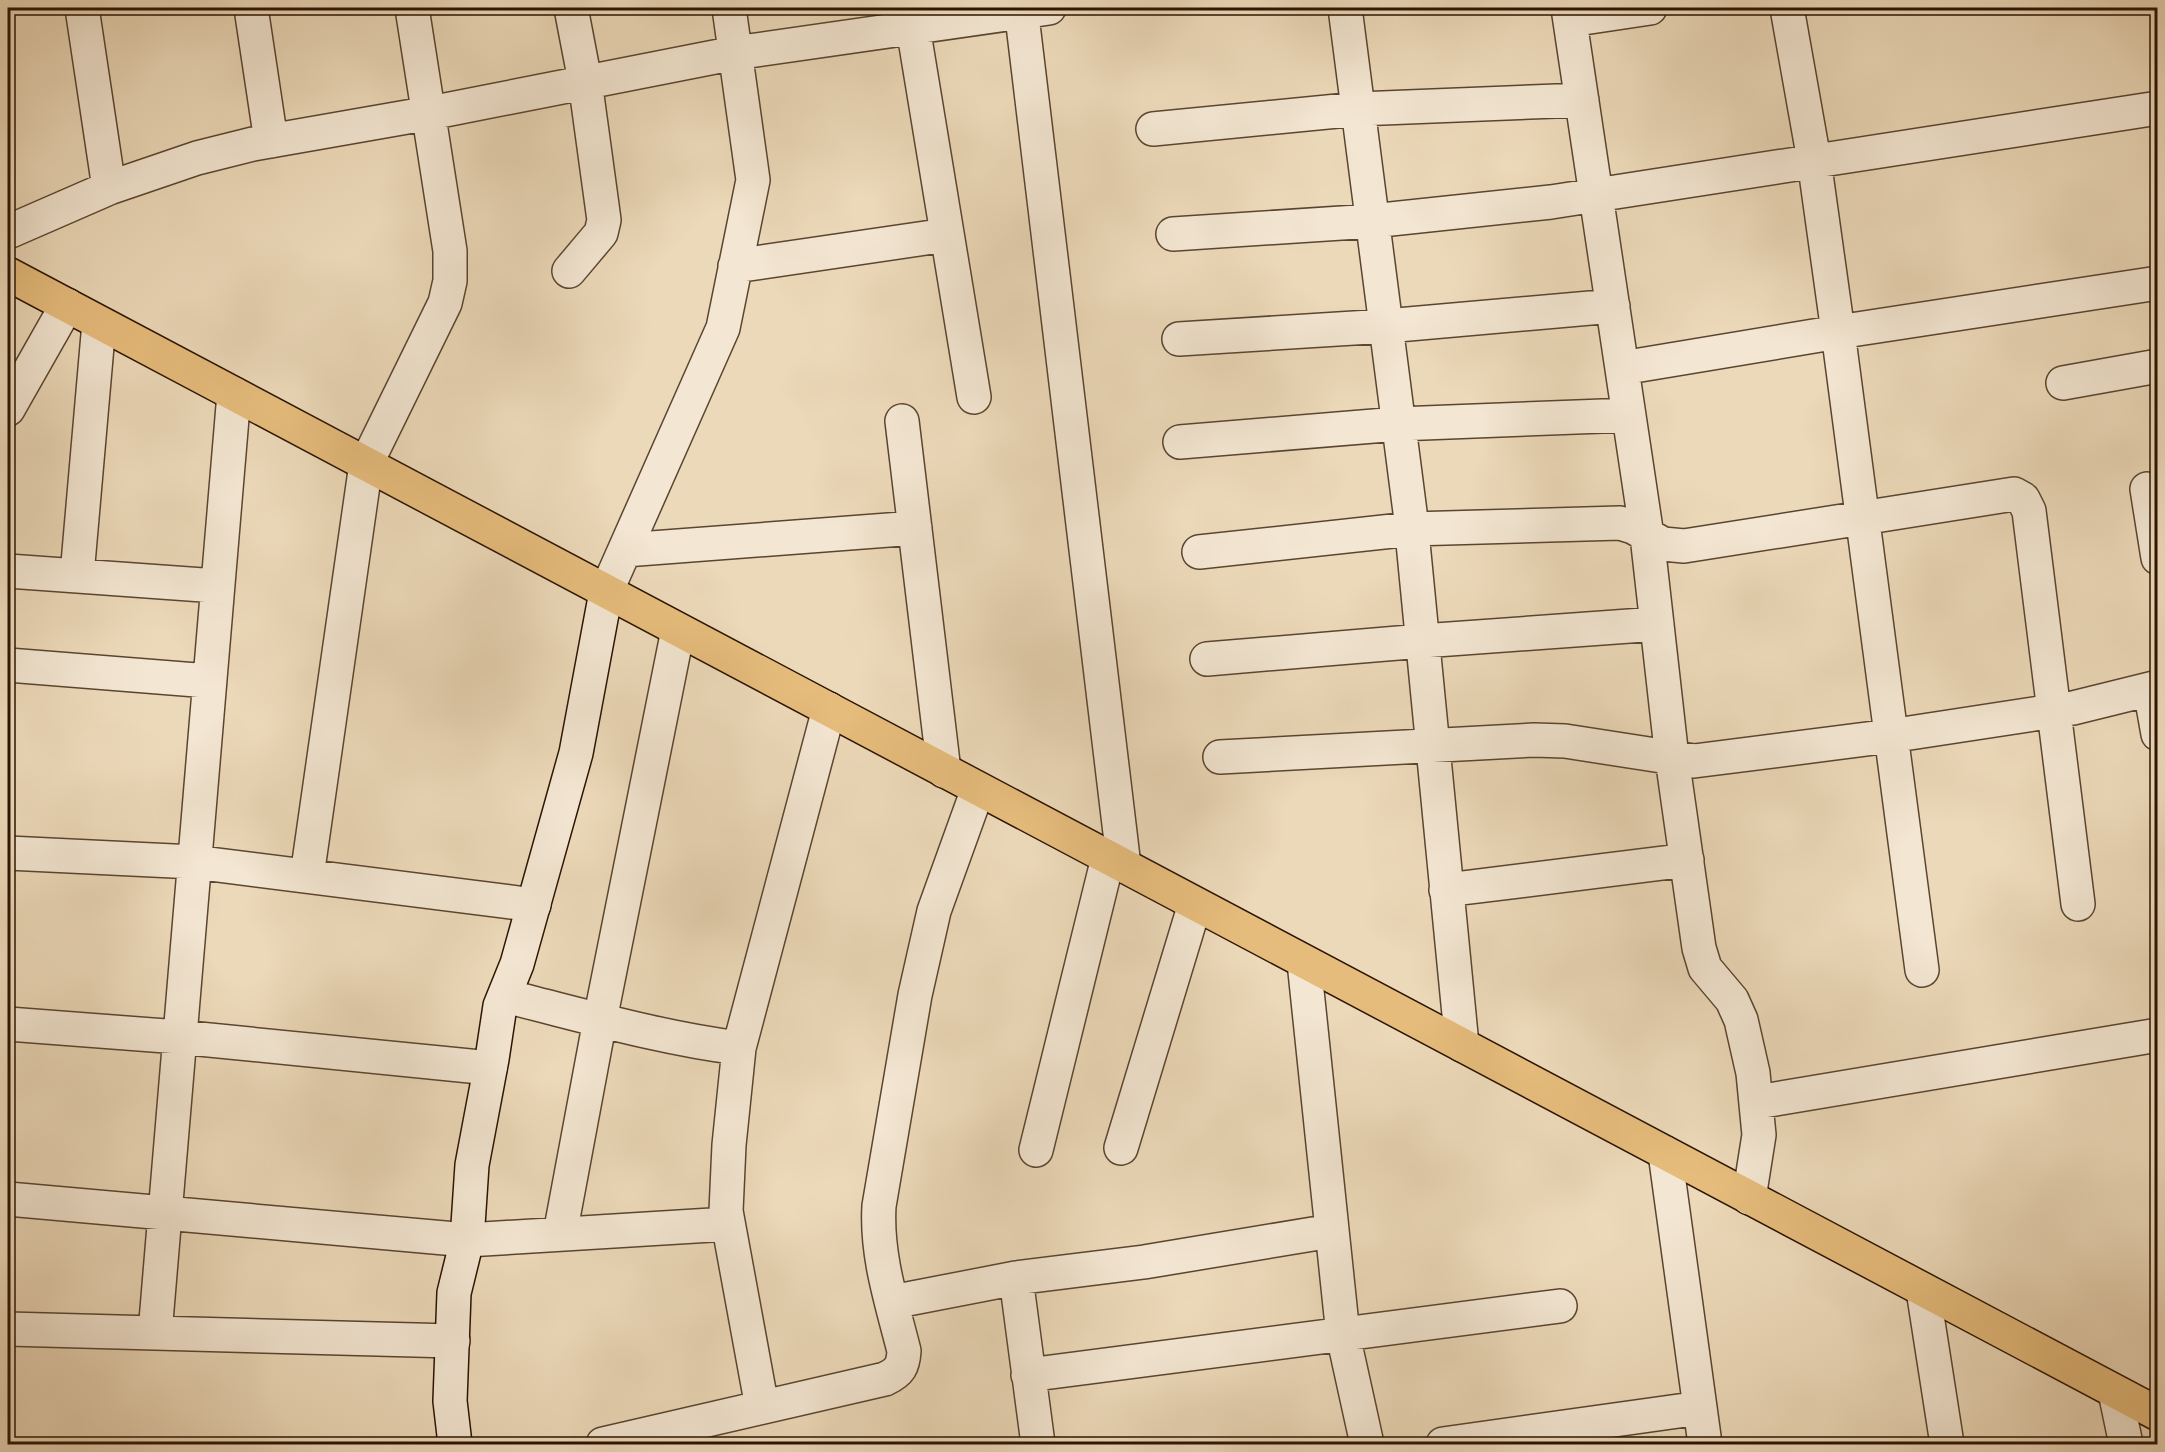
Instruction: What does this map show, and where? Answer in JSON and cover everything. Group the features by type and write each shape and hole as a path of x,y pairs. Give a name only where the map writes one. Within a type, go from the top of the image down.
{"main road":[{"path":"8,271 99,323 2157,1414"}],"street":[{"path":"82,8 109,188"},
{"path":"251,8 271,141"},
{"path":"307,876 366,464 445,303 450,281 450,251 412,8"},
{"path":"569,271 601,233 604,220 585,81 571,8"},
{"path":"455,1444 450,1401 454,1293 467,1240 472,1165 500,1006 517,964 576,753 606,592 723,328 753,180 729,8"},
{"path":"1345,8 1411,530 1462,1046"},
{"path":"1650,8 1569,14 1647,536 1672,758 1699,948 1705,968 1732,1000 1741,1020 1753,1073 1759,1136 1749,1198"},
{"path":"1787,8 1814,160 1922,970"},
{"path":"8,232 109,188 197,158 271,141 430,113 910,17 1030,9 1116,862 1036,1150"},
{"path":"910,17 974,397"},
{"path":"1153,129 1358,109 1582,100"},
{"path":"1173,234 1372,221 1551,202 2157,108"},
{"path":"735,266 946,235"},
{"path":"1622,368 2157,283"},
{"path":"8,409 67,305"},
{"path":"1179,339 1386,326 1613,306"},
{"path":"77,575 99,323"},
{"path":"2063,384 2157,366"},
{"path":"155,1333 234,394"},
{"path":"1180,442 1398,424 1629,415"},
{"path":"902,421 944,771"},
{"path":"2147,489 2157,558"},
{"path":"1199,552 1411,530 1620,523 1633,527 1663,544 1684,546 2014,494 2023,499 2029,511 2079,904"},
{"path":"625,550 915,528"},
{"path":"8,570 217,586"},
{"path":"1207,660 1657,624"},
{"path":"560,1234 678,630"},
{"path":"8,665 209,681"},
{"path":"1220,757 1534,740 1565,741 1694,762 2055,711 2154,688 2157,734"},
{"path":"762,1407 726,1211 729,1145 739,1048 829,710"},
{"path":"603,1444 885,1379 896,1374 903,1365 904,1351 882,1263 878,1231 879,1206 915,995 934,910 978,789"},
{"path":"8,853 194,862 534,905"},
{"path":"1446,890 1687,860"},
{"path":"1121,1148 1196,904"},
{"path":"1304,962 1343,1335 1367,1444"},
{"path":"505,996 600,1020 739,1048"},
{"path":"8,1024 179,1037 490,1068"},
{"path":"1757,1102 2157,1035"},
{"path":"1665,1153 1705,1444"},
{"path":"8,1199 467,1240 728,1224"},
{"path":"892,1302 1016,1278 1144,1262 1331,1231"},
{"path":"1016,1278 1038,1444"},
{"path":"1923,1290 1947,1444"},
{"path":"1028,1375 1560,1306"},
{"path":"8,1329 453,1341"},
{"path":"2115,1392 2126,1444"},
{"path":"1443,1444 1700,1408"}]}
